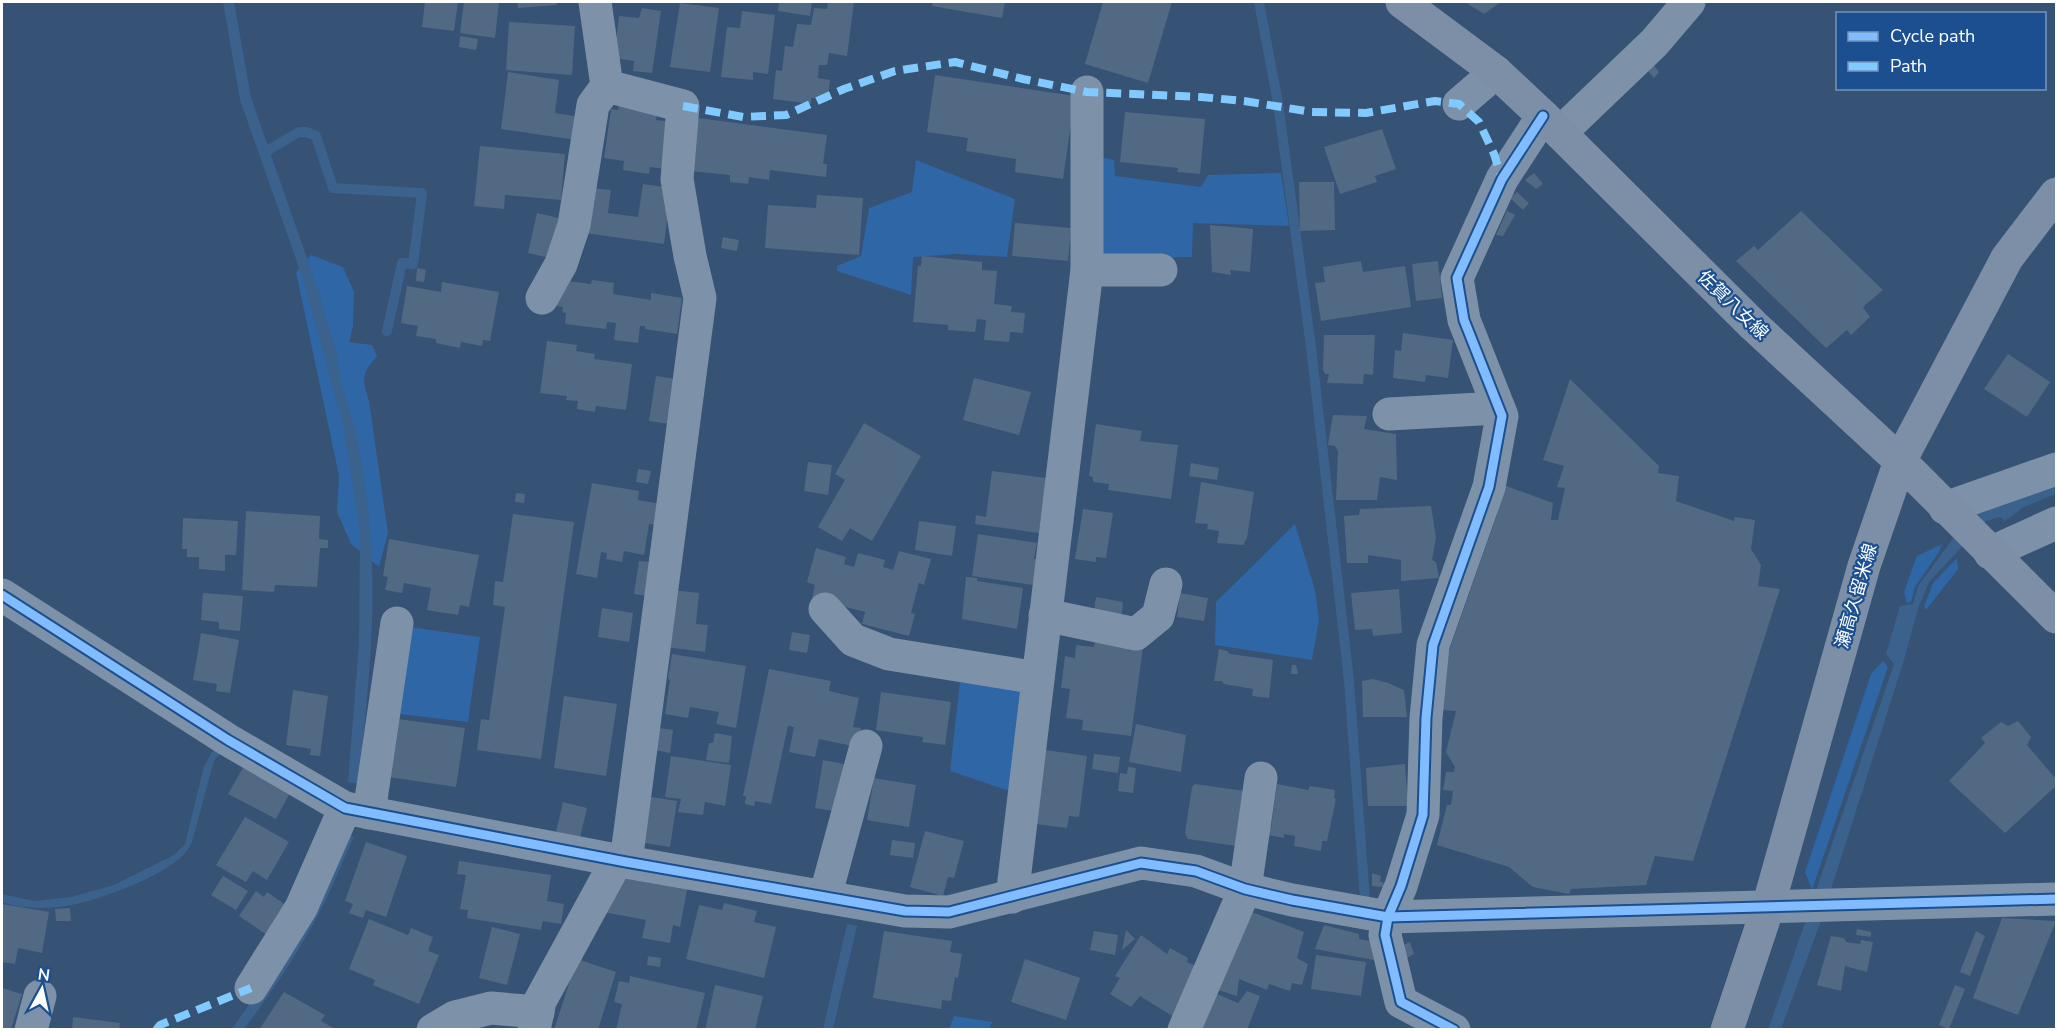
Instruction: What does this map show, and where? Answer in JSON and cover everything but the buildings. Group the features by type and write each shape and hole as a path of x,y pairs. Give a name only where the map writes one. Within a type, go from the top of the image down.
{"main road":[{"name":"佐賀八女線","path":"1402,2 1496,72 1753,325 1900,461 2056,617"},
{"name":"瀬高久留米線","path":"1727,1029 1768,907 1864,566 1900,461 2007,258 2056,194"}],"street":[{"path":"542,298 561,264 574,225 593,105 607,86 595,2"},
{"path":"1454,1029 1401,1002 1384,936 1388,917 1401,886 1423,815 1426,718 1433,645 1489,487 1502,416 1464,320 1457,278 1502,179 1552,125 1654,43 1689,2"},
{"path":"1459,104 1496,72"},
{"path":"433,1029 455,1017 490,1008 536,1021 540,1001 621,861 700,298 690,256 677,179 683,106 607,86"},
{"path":"1012,897 1087,270 1087,92"},
{"path":"1087,270 1161,270"},
{"path":"1389,414 1498,408"},
{"path":"1945,508 2056,469"},
{"path":"1990,553 2056,523"},
{"path":"1046,615 1136,634 1158,616 1166,584"},
{"path":"2,595 228,740 357,810 621,861 905,911 949,912 1141,863 1196,871 1245,889 1388,917 2056,898"},
{"path":"825,609 853,640 889,654 1038,678"},
{"path":"251,988 301,908 357,810 397,622"},
{"path":"825,897 866,746"},
{"path":"1184,1029 1245,889 1261,778"},
{"path":"31,1029 40,996"}],"shaded area":[{"path":"223,2 234,2 251,97 319,293 338,359 341,384 354,425 361,460 372,553 372,619 358,784 348,782 359,643 360,532 343,424 303,279 240,100"},
{"path":"1101,157 1114,160 1115,176 1201,187 1208,175 1281,173 1289,226 1193,223 1192,257 1100,259"},
{"path":"916,160 1015,199 1007,257 958,254 913,257 911,295 837,271 837,266 861,256 869,208 912,192"},
{"path":"311,255 343,267 354,292 353,327 349,342 372,345 377,356 366,372 364,382 369,401 388,533 379,567 351,544 337,512 339,476 296,272"},
{"path":"2056,482 2056,494 2024,507 2005,521 2000,517 1986,521 1929,582 1918,609 1822,918 1781,1029 1768,1030 1894,664 1886,654 1900,606 1913,604 1918,586 1974,510"},
{"path":"1295,524 1315,590 1319,620 1312,660 1215,645 1216,602"},
{"path":"1942,544 1915,587 1911,602 1907,603 1904,592 1917,556"},
{"path":"1957,558 1958,569 1926,610 1924,606 1933,583"},
{"path":"410,627 480,637 468,722 399,714"},
{"path":"1883,661 1888,667 1812,890 1805,872 1871,674"},
{"path":"960,682 1021,687 1015,793 950,771"},
{"path":"215,747 221,752 214,761 192,842 174,863 138,883 78,904 34,908 2,902 2,894 35,901 71,897 114,885 174,855 185,844 204,766"},
{"path":"345,834 354,837 326,900 307,935 244,1029 231,1030 258,992"},
{"path":"847,924 857,926 833,1029 823,1029"},
{"path":"954,1016 992,1022 989,1029 949,1029"}],"waterway":[{"path":"1259,2 1278,103 1311,347 1349,681 1367,910"},
{"path":"265,152 299,132 306,132 316,136 333,188 422,193 413,264 402,263 387,331"}],"marked path":[{"path":"683,106 743,117 786,115 844,89 895,71 955,62 1087,92 1201,97 1312,112 1366,113 1435,101 1459,104 1479,122 1494,154 1502,179"},
{"path":"156,1030 160,1025 251,988"}],"cycle path":[{"path":"1454,1030 1401,1002 1385,935 1388,917 1401,886 1423,815 1426,718 1433,645 1489,487 1502,416 1464,320 1457,278 1502,179 1543,116"},
{"path":"2,595 228,740 345,808 626,862 905,911 949,912 1141,863 1196,871 1245,889 1388,917 2056,899"}]}
